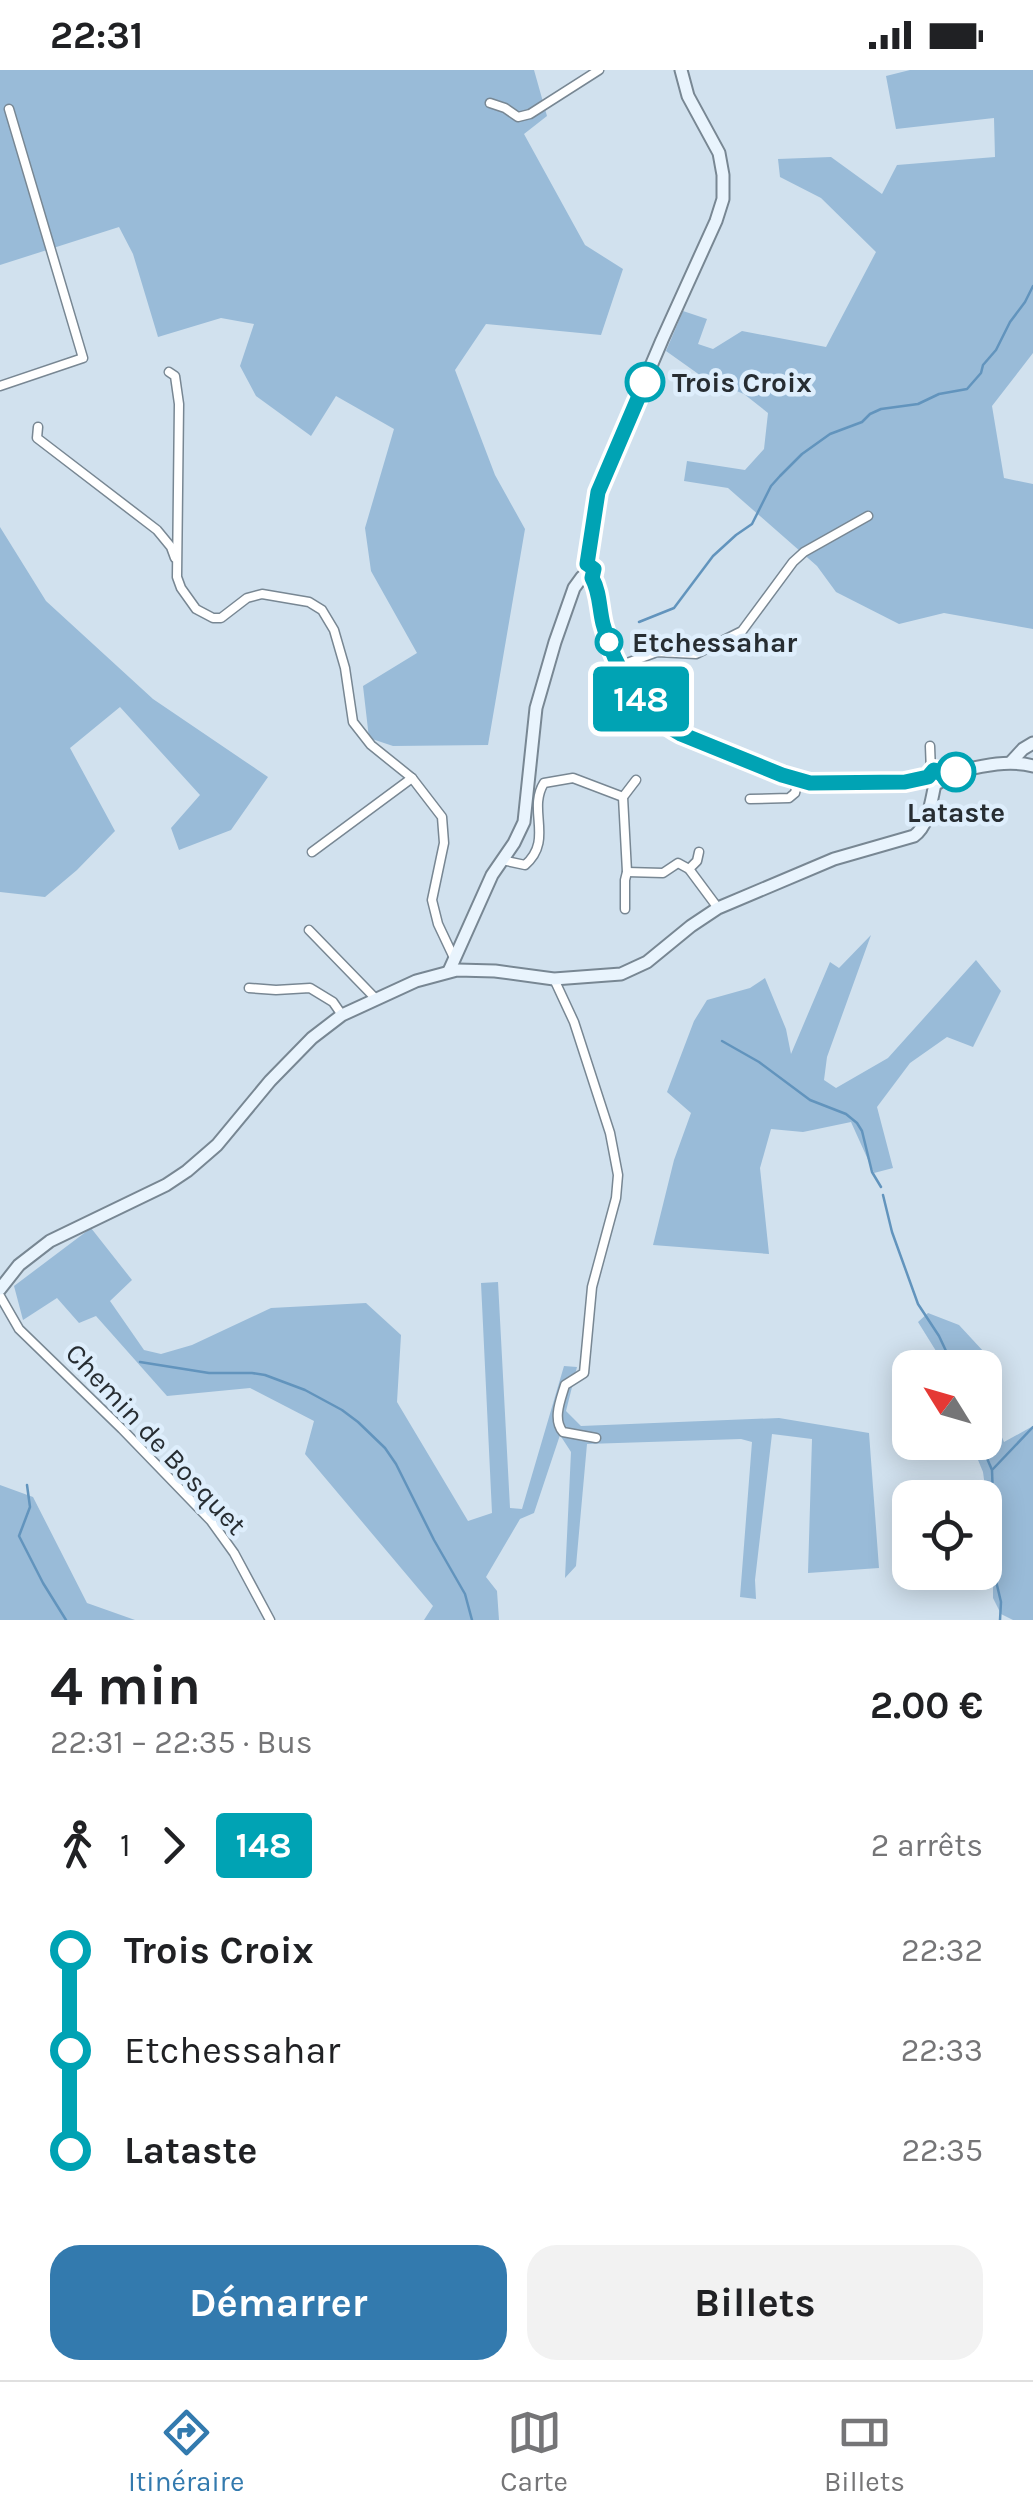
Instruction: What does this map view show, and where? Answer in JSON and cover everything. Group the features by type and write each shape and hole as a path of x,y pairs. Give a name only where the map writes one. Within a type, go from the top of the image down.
{"street":[{"path":"490,103 518,118 599,70"},
{"path":"460,960 482,896 524,822 536,708 574,588 587,573 598,492 723,199 724,174 719,153 694,109 681,70"},
{"path":"0,386 82,358 9,109"},
{"path":"169,372 175,376 179,404 176,577 180,588 196,609 213,618 221,618 247,598 262,594 309,602 322,610 334,630 354,722 371,745 412,778 442,817 444,843 432,900 445,940 460,960"},
{"path":"38,427 37,438 157,530 177,562"},
{"path":"619,666 657,652 696,654 742,631 793,562 868,516"},
{"path":"587,573 598,588 604,626 619,666 655,717 672,730 798,780 822,784 905,782 1011,762 1030,765 1033,746 1023,749 1011,762"},
{"path":"0,1292 19,1265 50,1241 187,1171 217,1145 312,1038 342,1015 376,998 460,960 554,980 608,976 635,969 718,908 834,859 914,836 920,832 930,806 934,777 930,746"},
{"path":"312,852 412,778"},
{"path":"502,860 526,865 535,857 540,841 538,794 544,783 573,778 624,797"},
{"path":"625,909 624,797 636,780"},
{"path":"750,798 789,798 798,780"},
{"path":"689,869 698,861 699,852"},
{"path":"622,877 663,873 678,863 689,869 718,908"},
{"path":"309,930 376,998"},
{"path":"554,980 574,1022 610,1132 618,1175 616,1198 592,1286 584,1372 565,1385 559,1404 558,1422 563,1432 596,1438"},
{"path":"250,988 310,988 333,1002 342,1015"},
{"name":"Chemin de Bosquet","path":"0,1292 11,1318 20,1328 211,1520 234,1553 270,1620"}],"shaded area":[{"path":"0,70 534,70 547,116 524,134 585,245 623,269 601,335 486,324 455,370 495,475 525,529 488,745 393,746 369,738 363,686 417,653 371,571 365,528 394,429 336,396 311,436 256,396 240,366 254,324 221,318 158,337 133,254 119,227 0,265"},
{"path":"910,70 1033,70 1033,353 992,406 1004,478 1033,484 1033,629 944,613 899,624 836,592 817,566 728,488 684,481 687,461 745,470 764,449 768,413 744,394 704,378 666,351 683,311 707,319 698,344 713,349 742,331 826,347 876,252 821,198 780,177 778,159 831,157 882,194 897,165 995,157 994,118 896,129 886,76"},
{"path":"0,527 46,601 153,699 268,777 231,830 179,850 171,828 200,795 120,707 70,748 115,831 45,897 0,892"},
{"path":"871,935 827,1057 824,1080 836,1088 888,1058 976,960 1001,991 973,1047 947,1037 910,1063 877,1107 893,1168 874,1173 851,1122 803,1132 771,1129 760,1168 769,1254 653,1245 674,1160 691,1113 667,1092 694,1021 707,1000 750,988 765,978 786,1029 791,1054 830,962 839,968"},
{"path":"91,1228 132,1280 110,1301 144,1350 161,1354 192,1345 271,1308 366,1303 401,1335 397,1402 468,1521 492,1513 481,1283 498,1282 510,1508 522,1509 564,1366 577,1367 566,1411 581,1426 779,1418 869,1433 879,1568 808,1573 812,1439 772,1434 756,1599 740,1597 752,1442 741,1439 587,1444 576,1566 565,1578 571,1452 560,1435 534,1513 520,1519 486,1577 497,1591 499,1620 424,1620 433,1606 305,1454 314,1421 250,1388 167,1396 96,1316 79,1323 57,1298 23,1320 14,1286"},
{"path":"928,1313 959,1325 982,1350 935,1350 918,1322"},
{"path":"1033,1426 1033,1620 1013,1620 1001,1614 993,1598 993,1590 1002,1590 1002,1480 984,1480 978,1460 1002,1460 1002,1437 1004,1442"},
{"path":"0,1485 33,1497 87,1603 135,1620 0,1620"}],"waterway":[{"path":"639,622 674,608 713,556 752,524 771,486 802,454 830,434 862,422 881,409 918,404 939,394 967,389 996,350 1033,286"},
{"path":"722,1041 759,1062 810,1100 846,1114 857,1123 872,1172 881,1187"},
{"path":"883,1195 918,1304 946,1350"},
{"path":"140,1362 209,1373 265,1375 305,1390 358,1422 396,1464 465,1594 472,1620"},
{"path":"993,1469 1033,1427"},
{"path":"988,1460 992,1470 1000,1620"},
{"path":"27,1485 30,1507 19,1536 66,1620"}],"bus line":[{"name":"148","path":"645,382 594,504 587,564 594,569 592,578 598,588 610,645 644,704 663,724 681,734 800,781 878,784 928,777 934,770 942,775 956,772"}],"place":[{"name":"Trois Croix","path":"645,382"},
{"name":"Etchessahar","path":"609,642"},
{"name":"Lataste","path":"956,772"}]}
